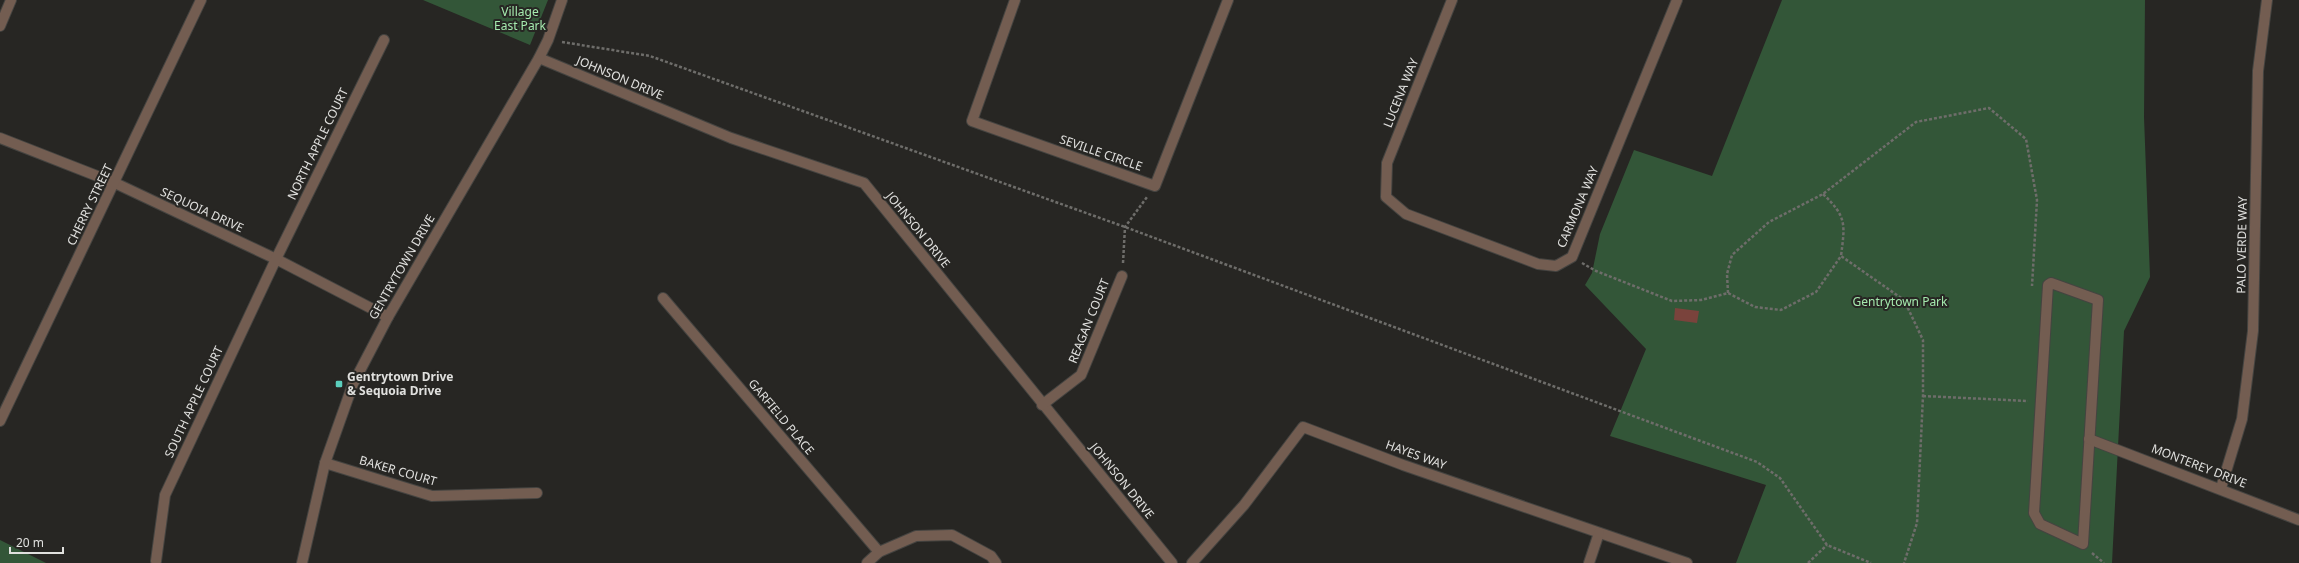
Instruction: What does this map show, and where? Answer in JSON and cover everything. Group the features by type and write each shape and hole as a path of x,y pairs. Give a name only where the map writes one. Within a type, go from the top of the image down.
{"street":[{"path":"0,26 11,0"},
{"name":"CHERRY STREET","path":"0,420 115,183 201,0"},
{"name":"GENTRYTOWN DRIVE","path":"302,563 326,463 353,384 388,317 539,58 548,40 562,0"},
{"name":"SEVILLE CIRCLE","path":"1015,0 972,121 1155,186"},
{"path":"1155,186 1228,0"},
{"name":"LUCENA WAY","path":"1386,197 1387,164 1452,0"},
{"name":"CARMONA WAY","path":"1386,197 1406,214 1538,264 1556,266 1572,257 1677,0"},
{"name":"PALO VERDE WAY","path":"2221,488 2242,418 2253,332 2258,71 2267,0"},
{"name":"NORTH APPLE COURT","path":"276,259 384,40"},
{"name":"JOHNSON DRIVE","path":"539,58 731,138 864,183 1042,405 1172,563"},
{"name":"SEQUOIA DRIVE","path":"0,138 115,183 276,259 388,317"},
{"name":"SOUTH APPLE COURT","path":"156,561 165,495 276,259"},
{"name":"REAGAN COURT","path":"1042,405 1081,374 1122,276"},
{"path":"2051,283 2098,300 2083,544 2040,524 2034,513 2041,402 2048,285 2051,283"},
{"name":"GARFIELD PLACE","path":"663,298 879,552"},
{"name":"HAYES WAY","path":"1192,563 1244,505 1303,427 1403,465 1687,563"},
{"name":"MONTEREY DRIVE","path":"2089,439 2221,488 2299,520"},
{"name":"BAKER COURT","path":"326,463 432,496 537,493"},
{"path":"1589,563 1599,533"},
{"path":"867,563 879,552 916,536 952,535 991,556 996,563"}],"path":[{"path":"548,40 650,56 1125,227 1757,462 1780,478 1827,545 1871,563"},
{"path":"1728,293 1727,274 1732,255 1769,222 1823,194 1916,122 1989,108 2026,139 2037,200 2032,290"},
{"path":"1122,276 1125,227 1155,186"},
{"path":"1572,257 1596,271 1672,300 1702,300 1728,293 1755,307 1781,310 1816,292 1841,256 1843,222 1838,209 1823,194"},
{"path":"1841,256 1904,300 1923,340 1923,396 1917,523 1904,563"},
{"path":"2026,393 2026,401"},
{"path":"1923,396 2041,402"},
{"path":"1808,563 1827,545"}],"green space":[{"name":"Village East Park","path":"423,0 548,0 530,45"},
{"name":"Gentrytown Park","path":"1782,0 2145,0 2144,117 2150,277 2124,331 2112,563 1736,563 1766,485 1610,436 1646,349 1585,285 1592,273 1600,234 1634,150 1712,176"},
{"path":"0,540 46,563 0,563"}],"building":[{"path":"1675,308 1699,311 1697,323 1674,320"}],"place":[{"name":"Gentrytown Drive & Sequoia Drive","path":"339,384"}]}
